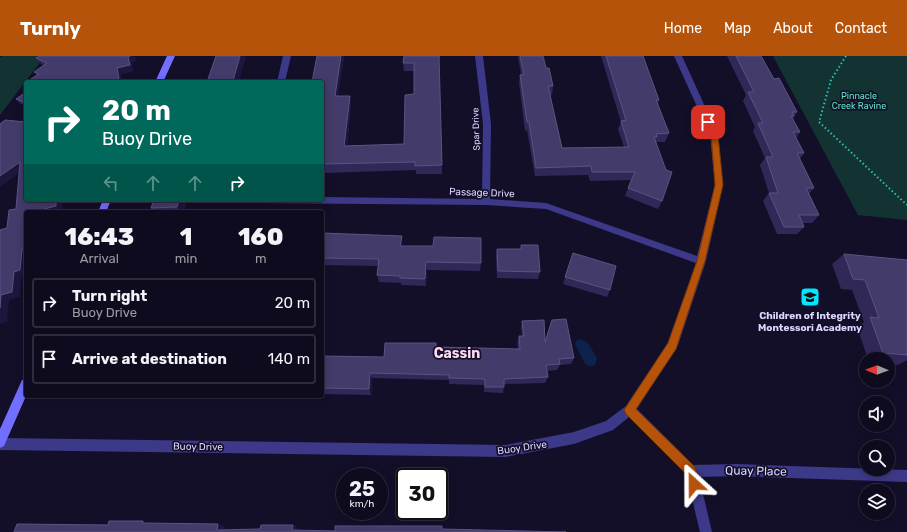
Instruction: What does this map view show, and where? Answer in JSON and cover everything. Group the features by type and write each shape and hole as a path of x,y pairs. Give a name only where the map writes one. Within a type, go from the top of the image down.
{"main road":[{"path":"160,80 171,56"},
{"path":"0,443 24,389"}],"street":[{"path":"281,80 287,56"},
{"name":"Spar Drive","path":"479,56 487,124 486,202"},
{"name":"Buoy Drive","path":"0,443 506,451 574,438 609,426 630,410 673,346 701,261 719,185 714,135 678,56"},
{"name":"Passage Drive","path":"324,201 486,202 546,206 701,261"},
{"path":"630,410 691,471 706,532"},
{"name":"Quay Place","path":"691,471 737,470 907,476"}],"path":[{"path":"846,56 831,80 820,122 907,205"}],"green space":[{"path":"2,56 45,56 27,80 24,80 24,84 0,115 0,58"},
{"name":"Pinnacle Creek Ravine","path":"773,56 907,56 907,220 858,215"}],"water":[{"path":"581,339 588,343 597,358 595,365 590,366 585,364 575,344 577,340"}],"building":[{"path":"40,56 130,56 128,57 130,65 117,68 119,78 117,80 29,80 39,74 34,72 47,63 36,58"},
{"path":"216,56 240,56 233,80 208,80"},
{"path":"317,56 341,56 335,96 350,96 344,146 404,144 405,95 414,94 414,63 403,63 404,56 439,56 442,165 415,166 415,162 324,164 324,80 312,80"},
{"path":"520,56 543,56 546,68 549,68 553,86 548,86 562,148 629,147 621,121 626,120 606,56 643,56 659,100 656,100 669,133 656,134 657,137 654,137 666,170 672,172 662,201 628,188 635,172 592,172 591,166 536,168 520,75 524,74"},
{"path":"736,56 761,56 774,79 779,78 797,112 792,112 794,116 791,116 800,132 793,132 804,153 797,153 814,188 806,188 819,215 799,215 804,227 784,227 769,193 778,193 766,157 773,157 758,123 763,123 748,92 754,92"},
{"path":"24,93 24,102 16,99"},
{"path":"5,120 24,122 24,202 56,202 56,206 44,210 24,210 24,248 22,249 20,270 14,272 12,292 1,295 0,308 0,230 7,228 9,210 16,209 20,162 0,176 0,124"},
{"path":"153,202 178,202 177,207 151,208"},
{"path":"324,233 402,236 400,246 433,246 434,237 481,238 481,263 426,262 425,279 377,275 379,259 324,258"},
{"path":"521,245 538,245 540,272 498,271 497,249 521,249"},
{"path":"573,253 616,266 610,290 565,277"},
{"name":"Children of Integrity Montessori Academy","path":"844,254 907,260 907,355 895,354 895,352 883,352 870,317 879,318 865,280 853,279"},
{"path":"566,319 574,358 559,359 560,364 546,365 548,377 504,379 504,387 485,387 485,379 449,378 449,375 370,373 369,389 324,388 324,356 384,357 385,343 436,343 436,347 520,349 519,336 524,336 522,321 544,320 545,342 552,320"},
{"path":"109,521 218,524 217,530 260,529 261,525 293,525 292,530 335,531 335,526 442,526 442,529 566,532 14,532 17,524 108,525"}],"place":[{"name":"Children of Integrity Montessori Academy","path":"810,297"}],"district":[{"name":"Cassin","path":"457,353"}],"route":[{"path":"694,484 691,471 630,410 673,346 701,261 719,185 714,135 708,122"}]}
